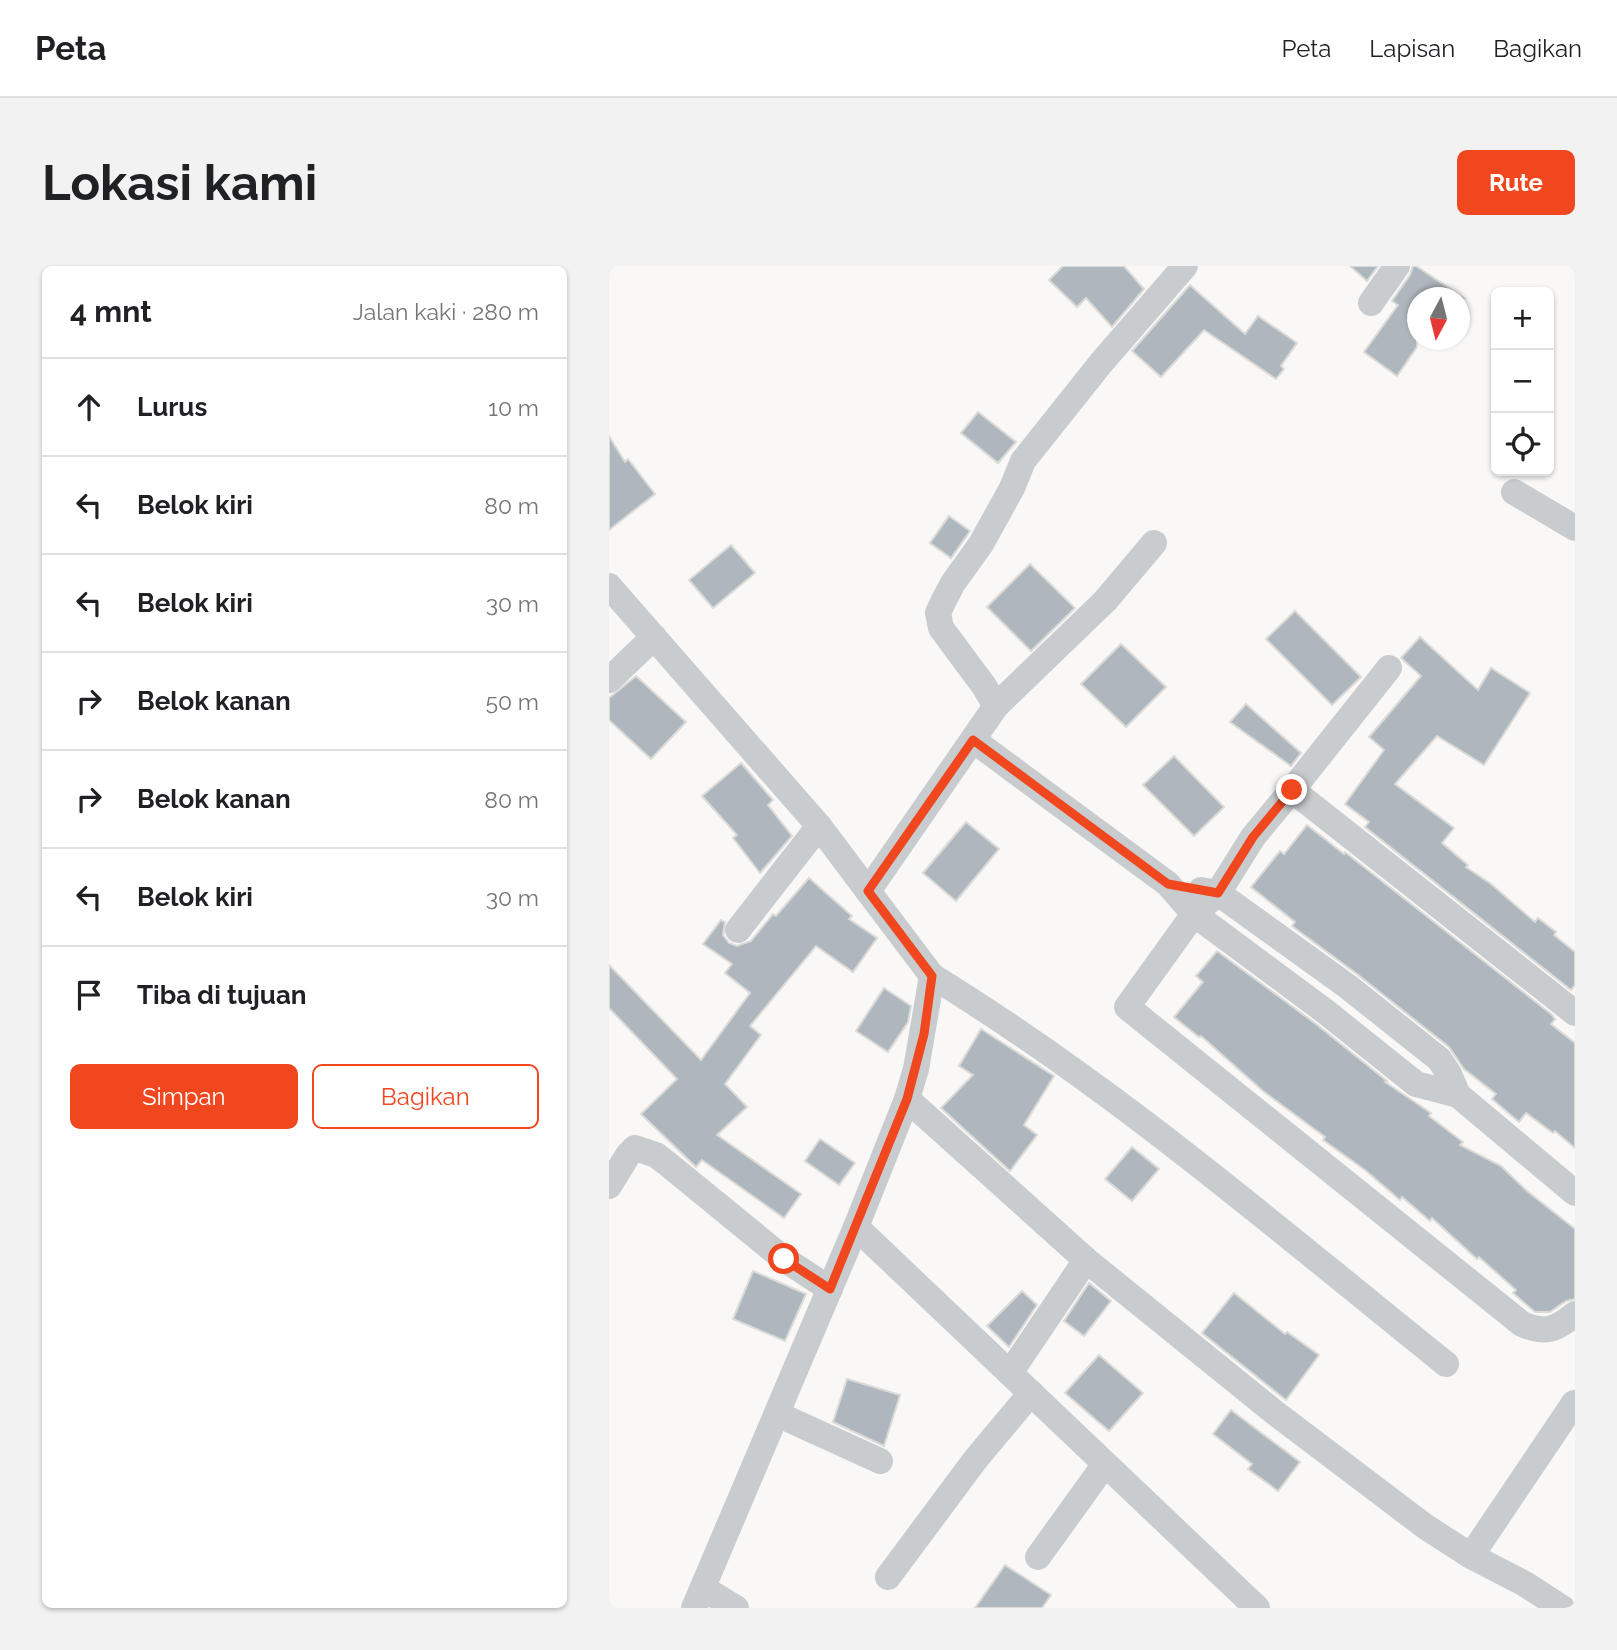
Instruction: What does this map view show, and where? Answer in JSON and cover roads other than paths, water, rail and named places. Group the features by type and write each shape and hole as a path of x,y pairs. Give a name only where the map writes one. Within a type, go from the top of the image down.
{"street":[{"path":"996,706 941,628 939,613 944,600 988,533 1023,461 1101,363 1185,266"},
{"path":"1371,303 1397,266"},
{"path":"1514,492 1575,528"},
{"path":"868,891 996,706 1105,601 1154,543"},
{"path":"609,586 820,826 932,976 1031,1038 1229,1186 1446,1364"},
{"path":"609,680 653,637"},
{"path":"1389,668 1253,837 1218,893 1194,914 1126,1007 1521,1324 1535,1330 1548,1330 1561,1326 1575,1314"},
{"path":"973,740 1168,884 1194,914 1326,1012 1416,1084 1458,1095"},
{"path":"1292,790 1575,1013"},
{"path":"738,930 820,826"},
{"path":"1168,884 1218,893 1347,986 1439,1059 1458,1095 1575,1193"},
{"path":"736,1608 698,1598 856,1227 907,1099 924,1034 932,976"},
{"path":"1326,1012 1347,986"},
{"path":"907,1099 1086,1261 1274,1412 1426,1527 1562,1608"},
{"path":"609,1186 635,1148 643,1150 669,1165 784,1259 830,1289"},
{"path":"856,1227 1257,1608"},
{"path":"1010,1374 1086,1261"},
{"path":"888,1577 975,1460 1031,1393"},
{"path":"1471,1556 1574,1403"},
{"path":"777,1414 880,1461"},
{"path":"1038,1557 1105,1464"}]}
